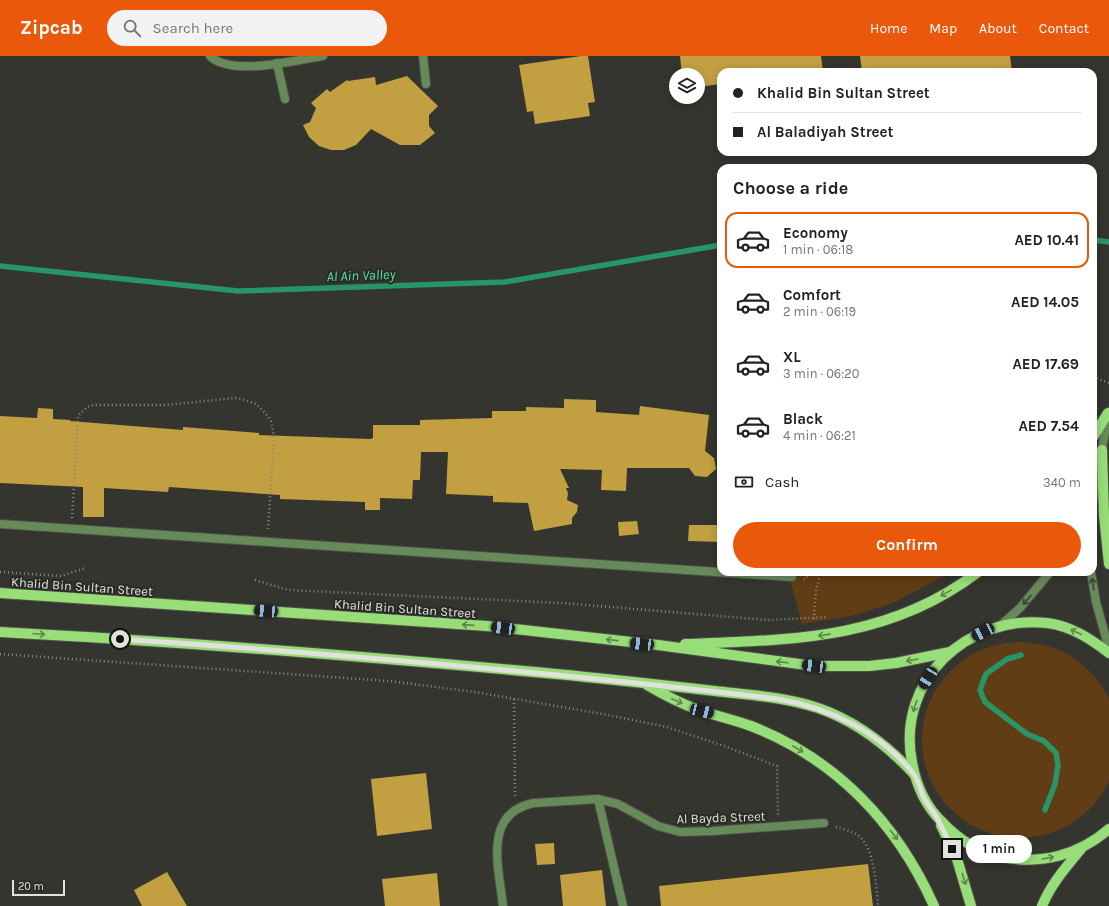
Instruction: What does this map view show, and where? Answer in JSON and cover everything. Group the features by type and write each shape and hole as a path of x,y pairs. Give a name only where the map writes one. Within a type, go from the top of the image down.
{"main road":[{"path":"1097,431 1109,412"},
{"path":"1102,450 1104,516 1109,564"},
{"path":"658,645 750,642 812,637 847,632 876,624 903,614 947,593 972,576"},
{"name":"Khalid Bin Sultan Street","path":"0,593 487,626 658,645 814,666 842,667 896,663 950,652"},
{"path":"971,906 957,859 937,818 925,799 914,774 910,752 910,730 914,708 922,687 930,675 950,652 965,640 1001,625 1025,622 1056,626 1071,630 1092,640 1109,653"},
{"path":"0,632 270,649 411,660 643,682 778,699 820,709 853,724 879,741 897,756 914,774"},
{"path":"643,682 679,702 702,711 739,722 776,737 823,765 864,800 887,826 912,862 934,906"},
{"path":"937,818 953,834 972,846 993,855 1016,860 1046,859 1061,856 1082,848 1100,837 1109,829"},
{"path":"1042,906 1048,892 1064,869 1082,848"}],"street":[{"path":"210,56 222,64 233,67 277,63 323,56"},
{"path":"422,56 426,84"},
{"path":"277,63 285,99"},
{"path":"1097,474 1109,412"},
{"path":"0,524 717,572"},
{"path":"777,576 792,577"},
{"path":"1001,625 1020,608 1047,576"},
{"path":"1092,576 1096,602 1109,649"},
{"path":"598,799 623,906"},
{"name":"Al Bayda Street","path":"515,809 534,803 598,799 618,804 658,826 680,832 824,824"},
{"path":"503,906 497,845 498,835 501,825 507,816 515,809"}],"path":[{"path":"1097,378 1109,383"},
{"path":"72,529 78,416 87,407 100,404 180,404 234,398 256,404 267,415 273,428 274,436 267,542"},
{"path":"0,572 61,576 85,568"},
{"path":"812,637 816,590 820,576"},
{"path":"255,580 288,590 562,603 768,620 828,617"},
{"path":"0,654 389,681 608,714 667,727 777,766 779,827"},
{"path":"514,699 515,809"},
{"path":"824,824 857,834 868,846 878,906"}],"shaded area":[{"path":"789,576 944,576 893,603 855,615 802,624"},
{"path":"1020,642 1048,646 1066,654 1082,664 1096,678 1110,703 1110,777 1096,802 1082,816 1066,826 1048,834 1030,837 1020,838 992,834 974,826 958,816 944,802 934,786 926,768 923,750 922,740 926,712 934,694 944,678 958,664 974,654 992,646 1010,643"}],"building":[{"path":"588,56 595,102 588,103 590,116 535,124 533,111 527,112 519,65"},
{"path":"680,56 821,56 822,68 717,68 717,85 705,86 705,68 681,68"},
{"path":"860,56 1010,56 1012,68 862,68"},
{"path":"407,76 438,106 429,115 429,126 435,133 420,145 400,145 371,129 356,145 344,150 331,150 319,146 309,137 303,125 310,122 316,108 311,103 327,89 330,92 347,80 375,77 376,85"},
{"path":"564,399 596,400 596,412 639,415 640,406 709,415 705,451 714,458 716,469 707,477 695,476 689,468 627,468 626,491 601,490 602,470 560,469 569,488 566,488 568,493 567,500 578,505 577,512 572,518 572,524 534,531 528,503 493,502 493,496 446,494 448,452 421,452 420,480 413,480 412,499 380,498 380,510 365,510 365,502 280,499 280,495 169,487 168,492 104,488 104,517 83,517 83,487 0,483 0,416 37,418 38,408 53,409 53,419 70,421 183,430 183,427 259,433 259,435 370,439 373,438 373,425 420,425 420,420 492,418 492,411 526,411 526,407 564,408"},
{"path":"637,521 639,534 619,536 618,522"},
{"path":"689,525 717,525 717,542 688,541"},
{"path":"426,773 432,829 377,836 371,779"},
{"path":"554,843 555,864 537,865 535,844"},
{"path":"868,864 873,906 661,906 659,886"},
{"path":"602,870 606,906 563,906 560,875"},
{"path":"167,872 187,906 142,906 134,890"},
{"path":"437,873 440,906 385,906 382,879"}],"waterway":[{"name":"Al Ain Valley","path":"1097,240 1109,242"},
{"name":"Al Ain Valley","path":"0,266 238,291 505,282 717,246"},
{"path":"1021,655 1007,659 986,674 980,690 985,702 1027,734 1044,741 1056,753 1058,765 1055,784 1045,810"}],"route":[{"path":"120,639 411,660 643,682 799,703 820,709 850,722 879,741 897,756 914,774 927,804 937,818 952,849"}]}
